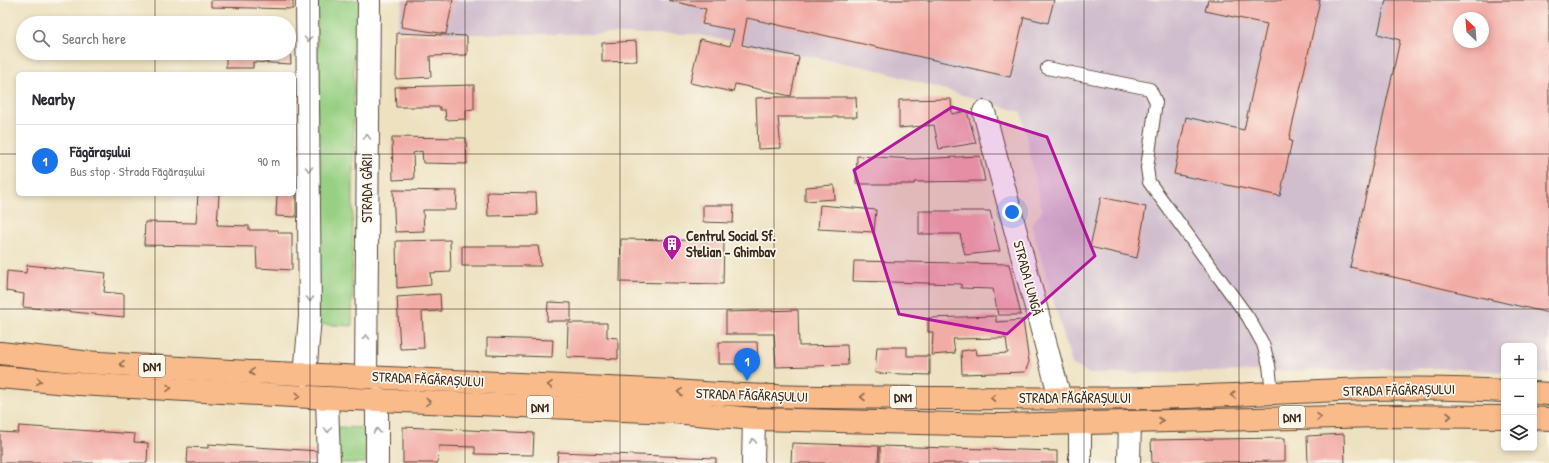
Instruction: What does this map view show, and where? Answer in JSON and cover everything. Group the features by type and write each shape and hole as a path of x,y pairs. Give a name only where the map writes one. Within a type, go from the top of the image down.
{"highway":[{"name":"STRADA FĂGĂRAȘULUI","path":"0,354 83,362 305,375 366,376 747,396 1060,398 1187,397 1383,389 1473,389 1501,391"},
{"name":"STRADA FĂGĂRAȘULUI","path":"0,377 79,384 327,398 673,412 754,419 999,425 1375,416 1501,417"},
{"path":"1537,418 1549,419"}],"street":[{"path":"305,375 310,317 308,0"},
{"name":"STRADA GĂRII","path":"366,376 369,0"},
{"name":"STRADA LUNGĂ","path":"984,112 1060,398"},
{"path":"327,398 329,463"},
{"path":"376,399 377,463"},
{"path":"753,463 754,419"},
{"path":"1129,463 1130,422"},
{"path":"1080,423 1080,463"}],"lane":[{"path":"1047,68 1150,89 1156,102 1147,168 1149,182 1248,317 1262,344 1269,365 1272,393"}],"highlighted area":[{"path":"952,107 1047,137 1095,256 1007,334 899,314 854,170"}],"shaded area":[{"path":"403,0 1549,0 1549,374 1537,373 1537,343 1501,343 1501,372 1448,368 1090,374 1072,364 1031,224 1042,211 1021,112 870,68 694,34 449,34 396,30"}],"green space":[{"path":"317,0 362,0 354,50 352,326 318,324"},
{"path":"338,427 365,428 366,463 339,463"}],"building":[{"path":"211,0 293,0 293,9 211,7"},
{"path":"406,0 453,0 446,34 401,27"},
{"path":"668,0 1054,0 1048,23 1024,17 1010,77 747,18 742,45 799,57 791,96 735,84 733,92 690,83 700,39 730,46 734,30 702,24 706,9"},
{"path":"1208,0 1320,0 1289,140 1292,141 1280,196 1174,174 1186,117 1244,130 1267,24 1205,11"},
{"path":"1386,0 1549,0 1549,313 1350,267 1400,40 1378,34"},
{"path":"397,33 467,36 467,55 430,56 431,77 396,79"},
{"path":"636,41 637,61 602,62 602,43"},
{"path":"226,60 291,60 291,64 253,62 253,68 226,68"},
{"path":"474,85 474,109 466,110 466,119 446,120 445,110 440,110 440,107 396,107 395,87"},
{"path":"856,97 857,117 778,117 781,148 758,149 756,98"},
{"path":"951,99 952,114 967,111 976,143 939,149 934,125 899,128 899,100"},
{"path":"392,137 466,138 467,164 423,163 422,151 413,153 414,179 393,180"},
{"path":"857,156 914,159 980,156 985,181 914,182 914,184 856,184"},
{"path":"834,185 835,199 805,201 805,187"},
{"path":"393,190 457,191 456,210 423,210 424,231 395,232"},
{"path":"487,192 536,193 537,215 488,216"},
{"path":"198,196 219,196 217,225 249,226 249,230 278,230 279,233 292,233 292,270 257,268 256,247 144,245 145,222 196,223"},
{"path":"277,196 296,196 296,217 276,216"},
{"path":"1101,197 1146,207 1137,258 1090,247"},
{"path":"703,205 734,205 733,223 703,222"},
{"path":"820,205 876,210 874,232 818,229"},
{"path":"919,211 990,211 1000,251 965,255 960,234 919,234"},
{"name":"Centrul Social Sf. Stelian - Ghimbav","path":"621,239 724,241 723,284 620,282"},
{"path":"450,240 451,272 430,273 431,285 397,288 396,241"},
{"path":"462,246 538,246 541,266 462,266"},
{"path":"854,261 1009,264 1021,315 998,315 993,289 961,288 961,284 853,281"},
{"path":"27,265 106,273 104,292 124,294 124,317 23,307 24,294 6,291 7,271 26,273"},
{"path":"440,294 441,311 422,312 424,348 400,349 397,297"},
{"path":"548,302 571,303 571,321 547,321"},
{"path":"798,310 799,346 847,345 848,365 776,367 774,334 726,334 726,312"},
{"path":"996,316 996,322 1023,320 1029,362 1025,372 962,374 961,351 976,349 977,355 1008,353 1006,338 953,339 955,353 932,355 933,332 928,332 928,318"},
{"path":"568,323 607,323 607,337 618,338 618,359 567,357"},
{"path":"487,338 553,340 552,357 487,355"},
{"path":"719,342 757,342 758,364 719,364"},
{"path":"877,347 907,347 907,356 930,356 930,375 875,373"},
{"path":"19,426 135,434 134,442 148,443 147,463 0,463 0,432 18,433"},
{"path":"403,427 534,433 533,455 475,454 475,447 439,446 438,463 403,463"},
{"path":"1344,434 1345,463 1308,463 1307,436"},
{"path":"1285,438 1285,461 1152,463 1151,440"},
{"path":"792,443 879,446 878,463 791,463"},
{"path":"208,444 319,451 318,463 187,463 188,447 208,448"},
{"path":"880,446 1057,451 1057,463 880,463"},
{"path":"558,452 716,458 716,463 557,463"}],"place":[{"name":"Centrul Social Sf. Stelian - Ghimbav","path":"672,261"},
{"name":"Făgărașului","path":"747,381"}]}
